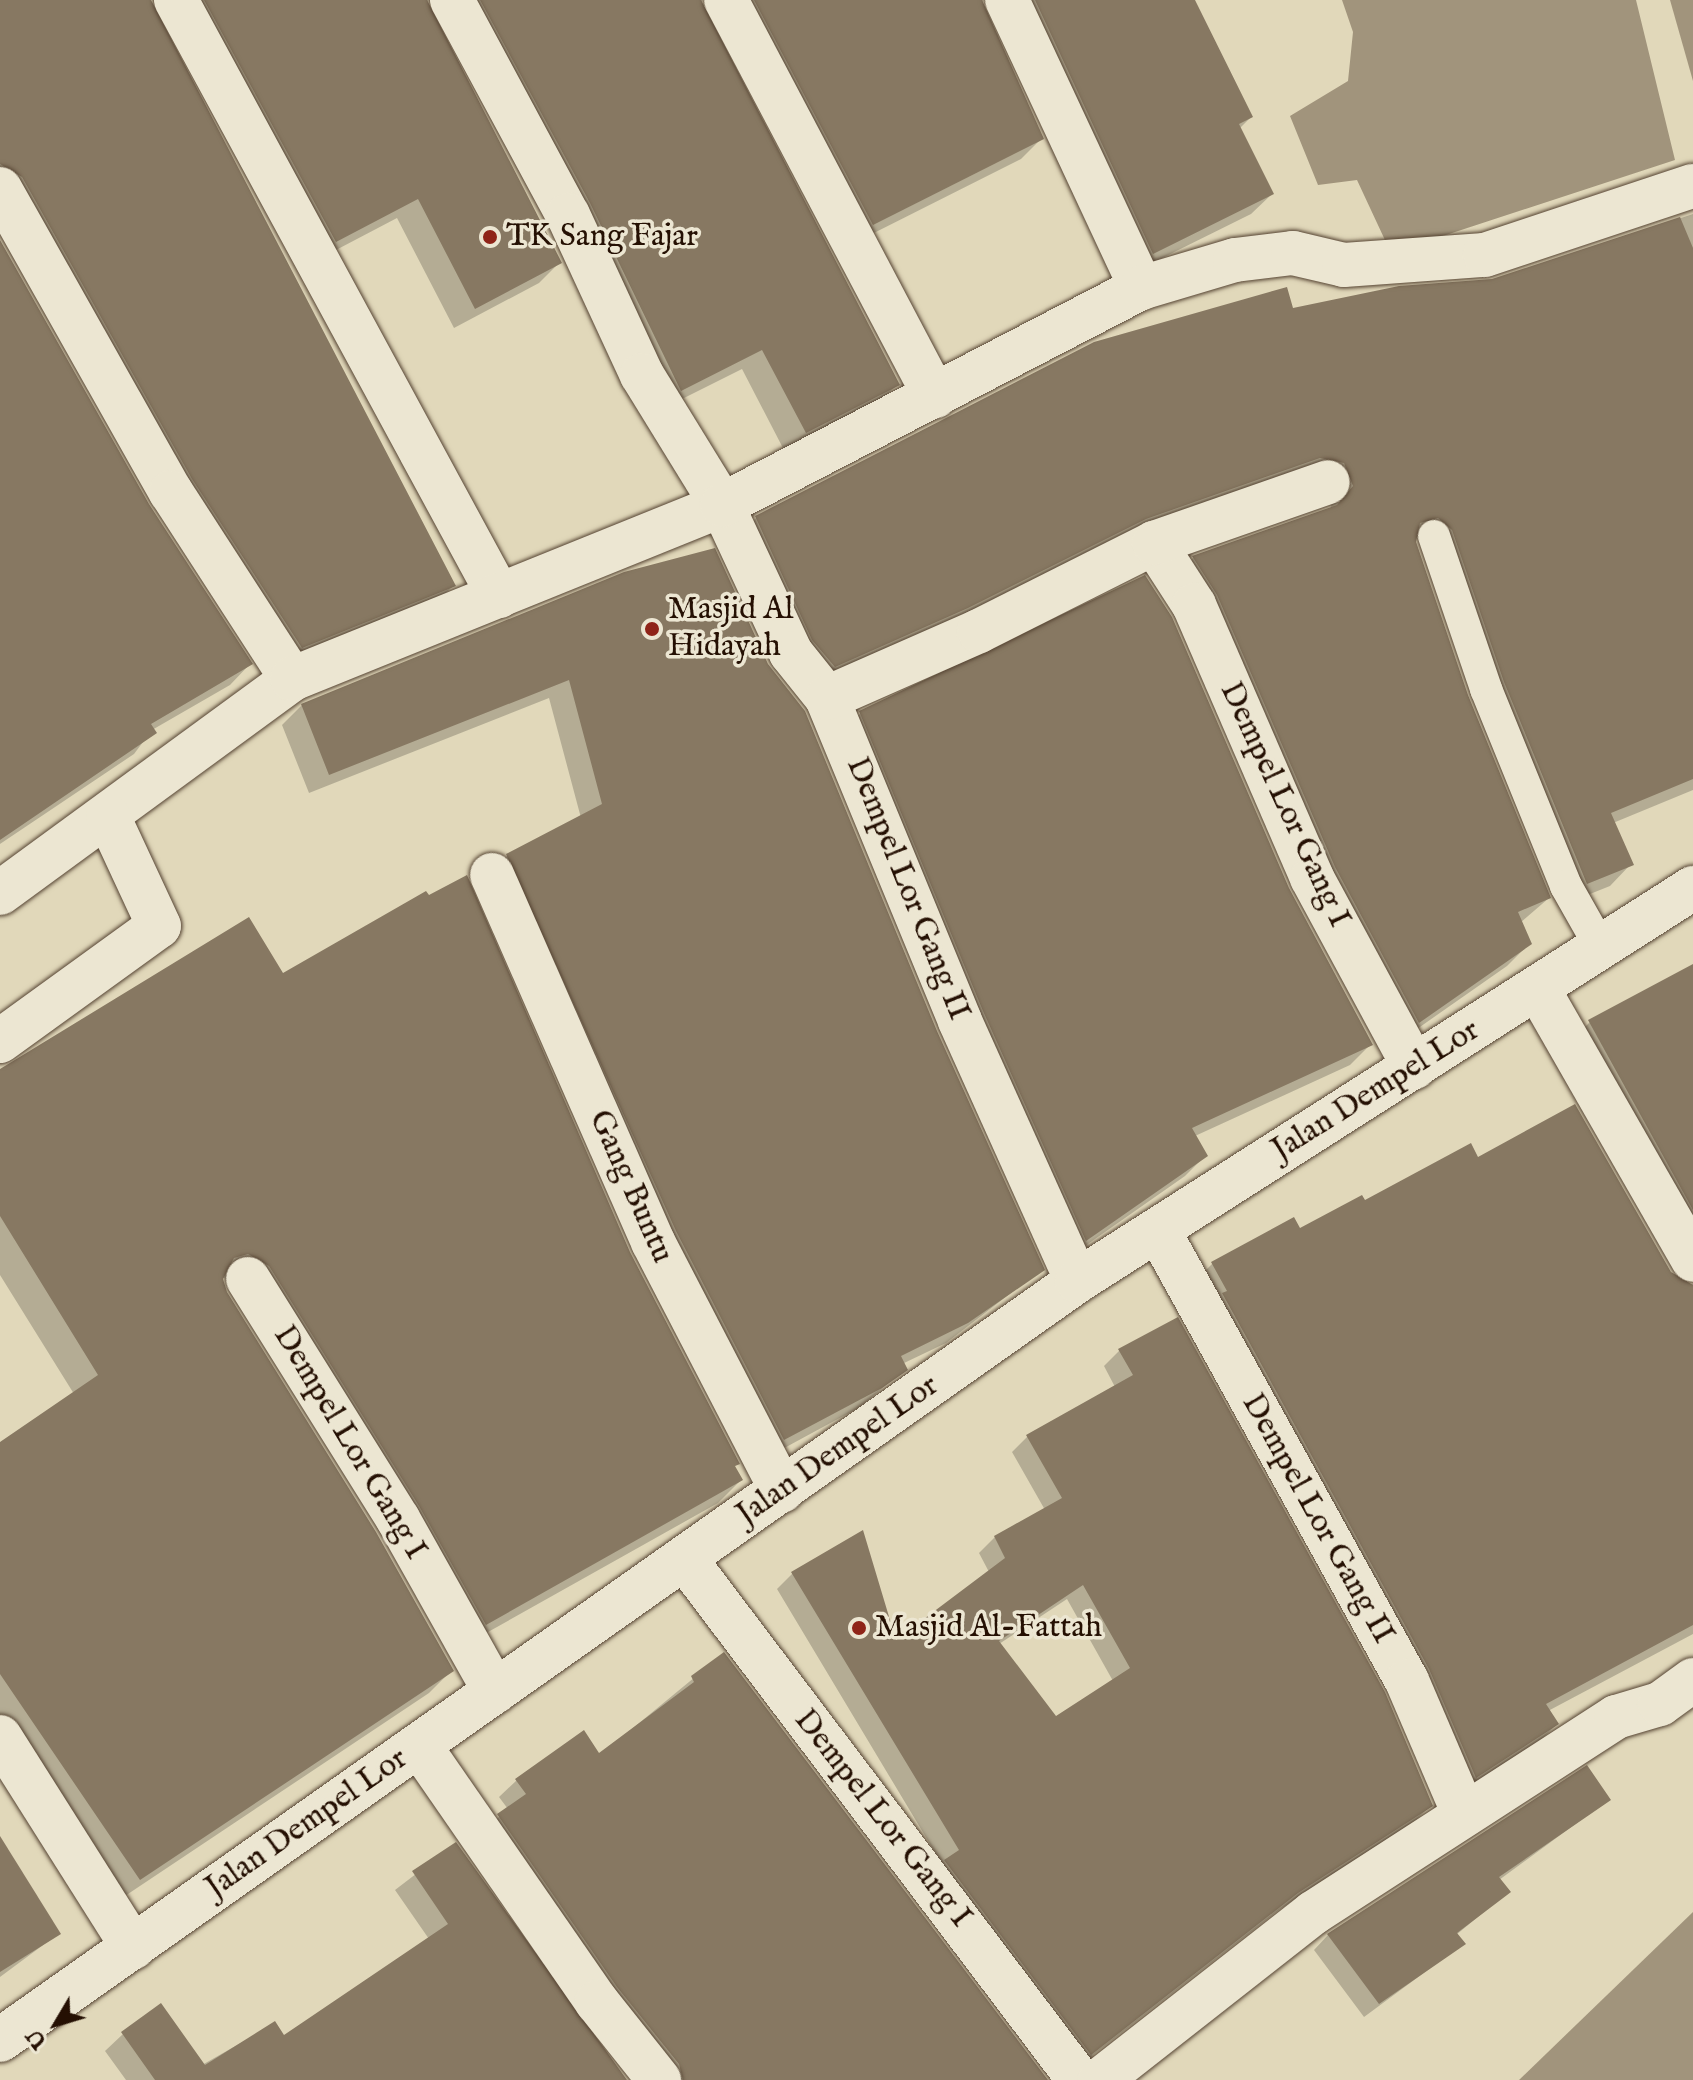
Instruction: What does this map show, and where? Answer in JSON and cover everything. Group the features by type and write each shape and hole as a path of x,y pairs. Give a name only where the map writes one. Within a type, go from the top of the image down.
{"street":[{"path":"176,0 499,596"},
{"name":"Dempel Lor Gang II","path":"452,0 568,215 642,375 722,505 791,653 827,698 960,1021 1077,1281"},
{"path":"726,0 935,396"},
{"path":"1007,0 1141,288"},
{"path":"0,189 171,492 292,679"},
{"path":"0,893 292,679 722,505 1141,288 1235,260 1293,253 1344,265 1485,255 1692,189"},
{"path":"827,698 979,631 1154,543 1328,482"},
{"name":"Dempel Lor Gang I","path":"1154,543 1194,605 1312,878 1414,1067"},
{"path":"0,1041 159,926 108,816"},
{"name":"Gang Buntu","path":"492,875 653,1242 782,1491"},
{"name":"Jalan Dempel Lor","path":"0,2040 1077,1281 1693,888"},
{"path":"1538,989 1693,1260"},
{"name":"Dempel Lor Gang II","path":"1158,1230 1407,1681 1464,1814"},
{"name":"Dempel Lor Gang I","path":"248,1279 398,1519 495,1692"},
{"name":"Dempel Lor Gang I","path":"685,1559 1079,2080"},
{"path":"1100,2080 1288,1931 1616,1717 1660,1704 1693,1680"},
{"path":"0,1737 133,1947"},
{"path":"419,1745 597,2002 659,2080"}],"lane":[{"path":"1434,536 1486,689 1566,886 1600,946"}],"shaded area":[{"path":"1342,0 1636,0 1675,160 1391,253 1357,180 1318,185 1290,116 1348,81 1353,32"},
{"path":"1670,0 1693,0 1693,81"},
{"path":"1693,1912 1693,2080 1519,2080"}],"building":[{"path":"0,0 151,0 456,586 302,648 192,479 22,177 0,164"},
{"path":"204,0 427,0 562,263 475,309 418,199 336,242"},
{"path":"480,0 701,0 900,385 806,433 762,350 681,391 590,203"},
{"path":"754,0 982,0 1044,139 873,225"},
{"path":"1035,0 1195,0 1253,117 1239,124 1274,194 1153,254"},
{"path":"1680,217 1693,248 1693,779 1611,813 1634,865 1587,884 1504,682 1452,530 1438,518 1420,523 1416,542 1468,695 1551,898 1518,912 1532,944 1419,1023 1335,867 1217,595 1192,556 1337,505 1353,486 1344,463 1320,458 1146,519 968,608 835,667 812,640 755,516 1094,342 1287,287 1293,308 1399,286 1492,279"},
{"path":"0,240 149,504 253,664 151,724 157,733 0,840"},
{"path":"715,548 768,664 805,711 937,1031 1045,1270 968,1323 901,1356 908,1370 882,1388 784,1440 676,1231 506,854 602,804 569,680 329,775 301,704 624,572"},
{"path":"1145,575 1172,617 1289,888 1373,1045 1192,1128 1208,1156 1086,1241 983,1011 859,711"},
{"path":"467,875 630,1252 740,1464 735,1466 743,1480 486,1625 419,1506 269,1266 248,1254 234,1258 223,1279 227,1292 376,1532 454,1671 140,1880 0,1674 0,1442 98,1375 0,1216 0,1069 249,917 283,973 426,891 429,895"},
{"path":"1693,964 1693,1210 1588,1020"},
{"path":"1575,1104 1671,1272 1693,1285 1693,1625 1546,1704 1559,1724 1476,1778 1429,1669 1222,1293 1227,1291 1211,1262 1294,1217 1300,1228 1362,1195 1365,1200 1471,1143 1478,1157"},
{"path":"1178,1317 1385,1692 1433,1806 1298,1893 1091,2055 944,1860 959,1850 791,1572 863,1530 896,1640 1005,1558 994,1536 1062,1498 1026,1435 1133,1375 1118,1349","holes":["1083,1585 1130,1668 1056,1716 999,1641"]},
{"path":"724,1652 1048,2080 683,2080 679,2064 617,1987 497,1814 526,1794 515,1779 584,1730 599,1753 694,1682 691,1676"},
{"path":"1587,1765 1611,1800 1499,1877 1511,1892 1457,1933 1466,1944 1379,2004 1327,1934"},
{"path":"0,1836 61,1934 0,1972"},
{"path":"456,1842 627,2080 155,2080 121,2032 161,2003 205,2065 275,2021 284,2035 448,1924 412,1871"}],"place":[{"name":"TK Sang Fajar","path":"490,237"},
{"name":"Masjid Al Hidayah","path":"652,629"},
{"name":"Masjid Al-Fattah","path":"859,1628"}]}
